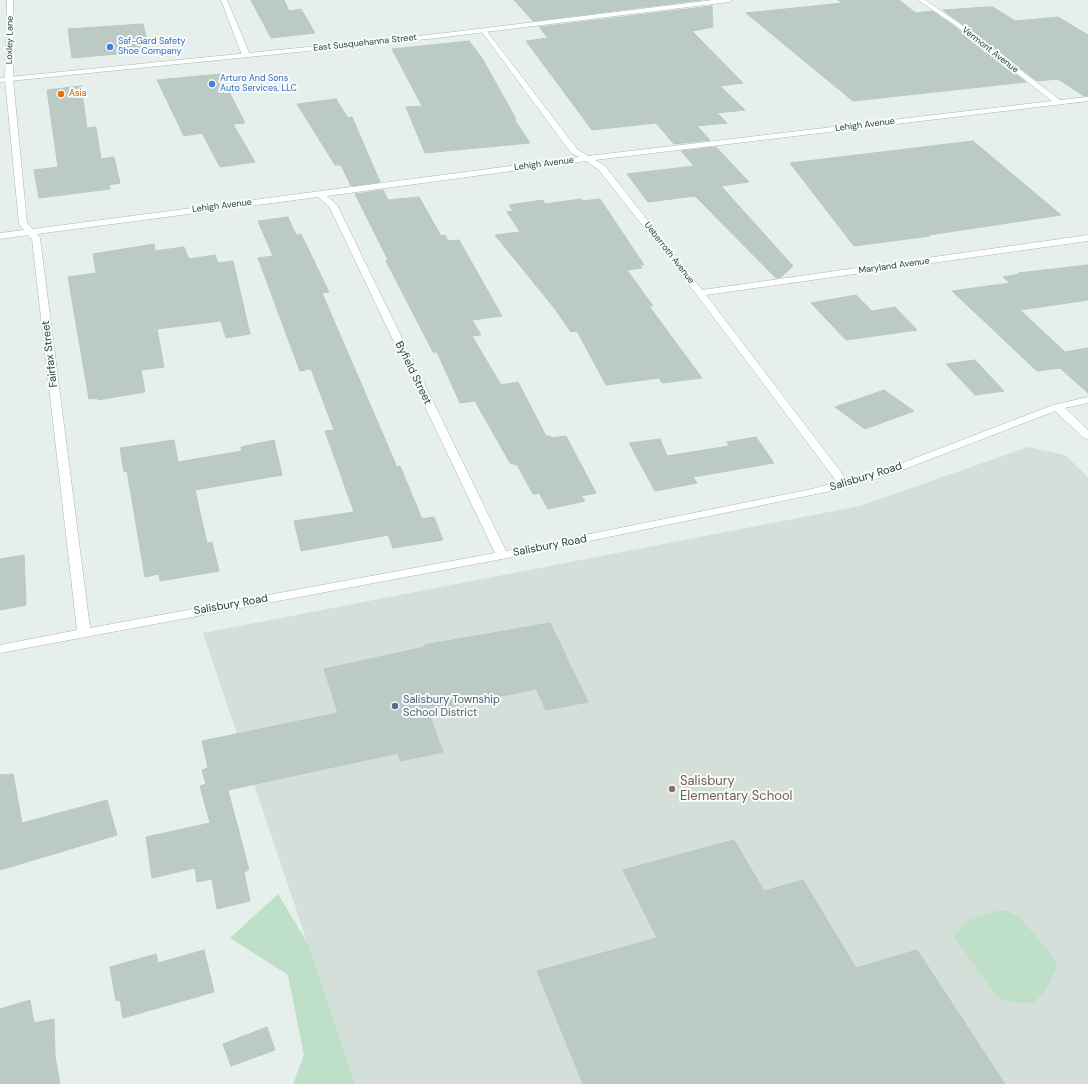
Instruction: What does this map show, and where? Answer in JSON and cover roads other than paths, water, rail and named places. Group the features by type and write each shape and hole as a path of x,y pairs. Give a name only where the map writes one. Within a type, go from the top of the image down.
{"street":[{"name":"Loxley Lane","path":"9,79 10,0"},
{"path":"224,0 246,56"},
{"name":"East Susquehanna Street","path":"0,80 484,31 729,0"},
{"name":"Vermont Avenue","path":"921,0 957,24 1058,102"},
{"name":"Ueberroth Avenue","path":"484,31 574,151 602,168 700,293 845,485"},
{"name":"Fairfax Street","path":"9,79 23,224 36,238 84,632"},
{"name":"Lehigh Avenue","path":"0,236 586,159 1088,99"},
{"name":"Byfield Street","path":"320,194 332,205 502,555"},
{"name":"Maryland Avenue","path":"700,293 1088,238"},
{"name":"Salisbury Road","path":"0,649 84,632 502,555 845,485 888,472 1057,407 1088,400"},
{"path":"1057,407 1088,436"}],"place":[{"name":"Saf-Gard Safety Shoe Company","path":"110,47"},
{"name":"Arturo And Sons Auto Services, LLC","path":"212,84"},
{"name":"Asia","path":"61,94"},
{"name":"Salisbury Township School District","path":"395,706"},
{"name":"Salisbury Elementary School","path":"672,789"}]}
